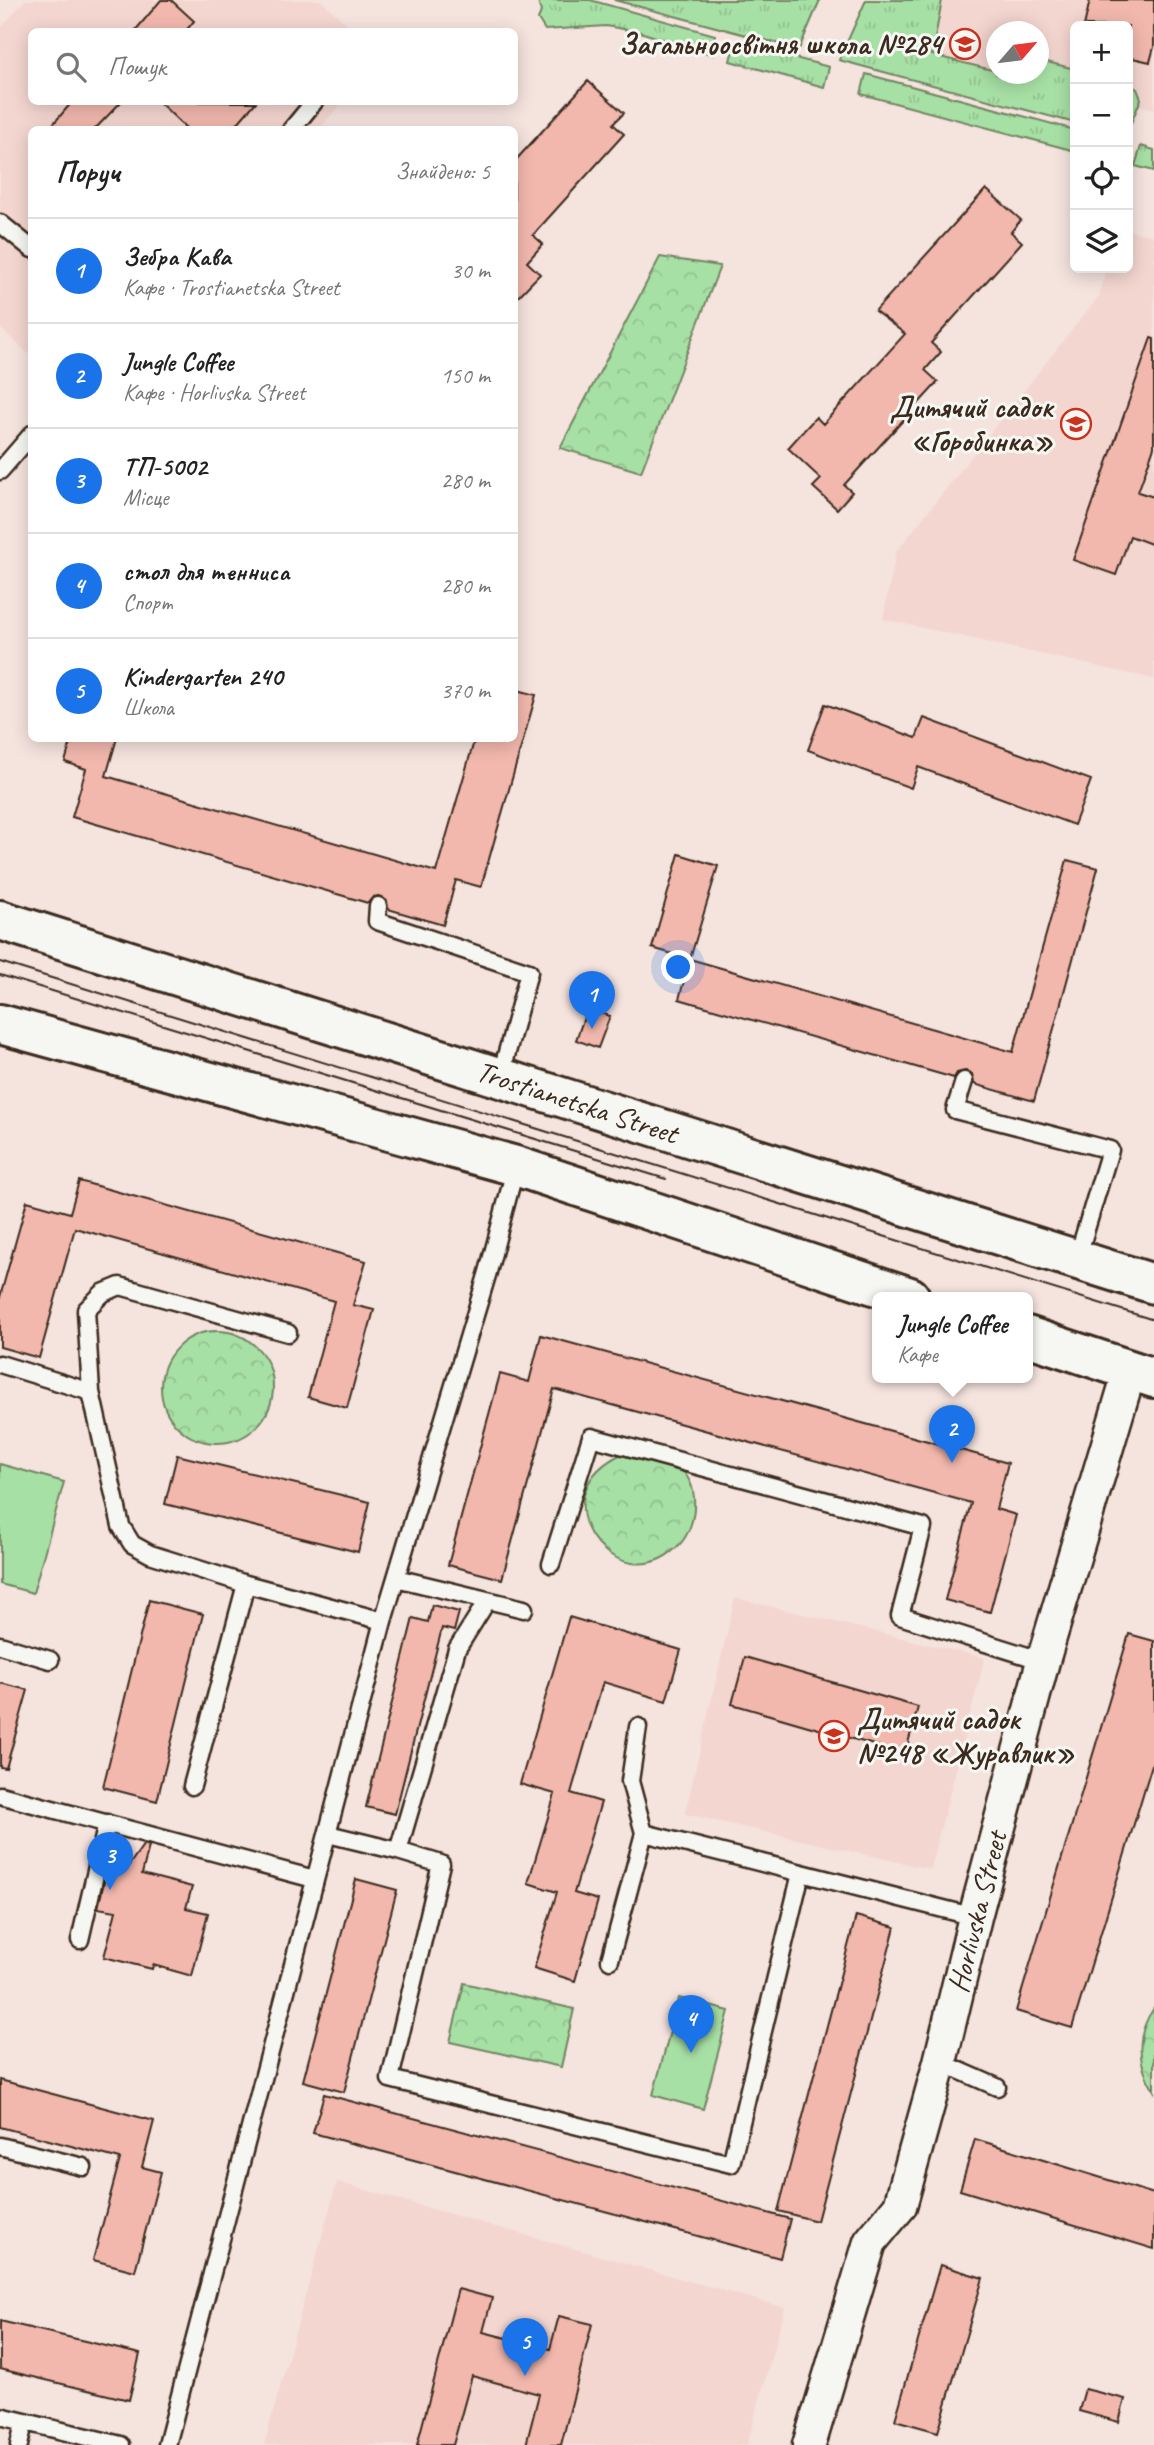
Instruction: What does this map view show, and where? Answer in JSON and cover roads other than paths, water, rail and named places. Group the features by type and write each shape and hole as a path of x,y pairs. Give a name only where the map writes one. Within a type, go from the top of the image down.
{"main road":[{"name":"Trostianetska Street","path":"0,920 1154,1284"},
{"path":"0,1024 516,1166 895,1292"},
{"path":"1033,1338 1142,1374"}],"street":[{"name":"Horlivska Street","path":"809,2445 870,2242 900,2206 940,2062 975,1917 1043,1661 1142,1374"}],"lane":[{"path":"294,126 312,105"},
{"path":"0,223 28,246"},
{"path":"0,471 28,439"},
{"path":"378,906 377,921 529,972 500,1078"},
{"path":"964,1081 955,1110 1110,1150 1076,1261"},
{"path":"167,2445 383,1621 488,1272 516,1166"},
{"path":"288,1333 120,1286 103,1293 86,1310 91,1392 121,1526 132,1544 150,1554 246,1584 383,1621"},
{"path":"0,1364 91,1392"},
{"path":"551,1564 591,1437 923,1527 900,1616 1043,1661"},
{"path":"396,1578 524,1609"},
{"path":"192,1786 246,1584"},
{"path":"398,1851 457,1649 487,1601"},
{"path":"0,1645 50,1660"},
{"path":"610,1960 644,1833 630,1781 638,1727"},
{"path":"0,1795 314,1879"},
{"path":"80,1940 107,1824"},
{"path":"644,1833 975,1917"},
{"path":"327,1834 441,1864 390,2079 731,2164 801,1873"},
{"path":"940,2062 997,2087"},
{"path":"0,2146 83,2167"},
{"path":"0,2416 121,2445"},
{"path":"19,2445 24,2423"}],"tram line":[{"path":"0,962 1154,1320"},
{"path":"0,975 666,1179"}],"place":[{"name":"Загальноосвітня школа №284","path":"965,44"},
{"name":"Дитячий садок «Горобинка»","path":"1076,424"},
{"name":"Зебра Кава","path":"592,1029"},
{"name":"Jungle Coffee","path":"952,1463"},
{"name":"Дитячий садок №248 «Журавлик»","path":"834,1736"},
{"name":"ТП-5002","path":"110,1890"},
{"name":"стол для тенниса","path":"691,2053"},
{"name":"Kindergarten 240","path":"525,2376"}]}
